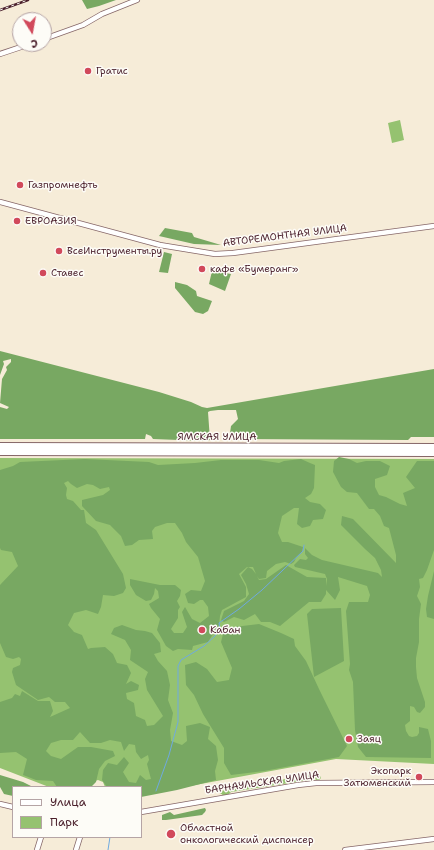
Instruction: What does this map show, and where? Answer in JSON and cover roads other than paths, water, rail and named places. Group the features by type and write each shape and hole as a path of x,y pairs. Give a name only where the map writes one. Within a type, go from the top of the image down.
{"main road":[{"name":"ЯМСКАЯ УЛИЦА","path":"0,446 81,450 434,453"},
{"name":"ЯМСКАЯ УЛИЦА","path":"0,452 434,447"}],"street":[{"path":"52,36 83,25 102,14 136,0"},
{"path":"0,54 12,50"},
{"name":"АВТОРЕМОНТНАЯ УЛИЦА","path":"0,202 160,245 214,254 233,253 434,226"},
{"name":"БАРНАУЛЬСКАЯ УЛИЦА","path":"142,812 241,794 310,784 434,782"},
{"path":"0,804 12,807"},
{"path":"37,850 41,838"},
{"path":"76,850 80,838"},
{"path":"345,850 434,839"}],"waterway":[{"path":"156,791 169,755 178,722 178,666 181,660 204,646 215,636 220,629 219,623 262,590 303,551 304,545"},
{"path":"108,850 110,838"}],"railway":[{"path":"0,10 28,0"}],"place":[{"name":"Гратис","path":"88,71"},
{"name":"Газпромнефть","path":"20,185"},
{"name":"ЕВРОАЗИЯ","path":"17,221"},
{"name":"ВсеИнструменты.ру","path":"59,251"},
{"name":"кафе «Бумеранг»","path":"202,269"},
{"name":"Ставес","path":"43,273"},
{"name":"Кабан","path":"202,630"},
{"name":"Заяц","path":"349,739"},
{"name":"Экопарк Затюменский","path":"419,777"},
{"name":"Областной онкологический диспансер","path":"171,834"}]}
